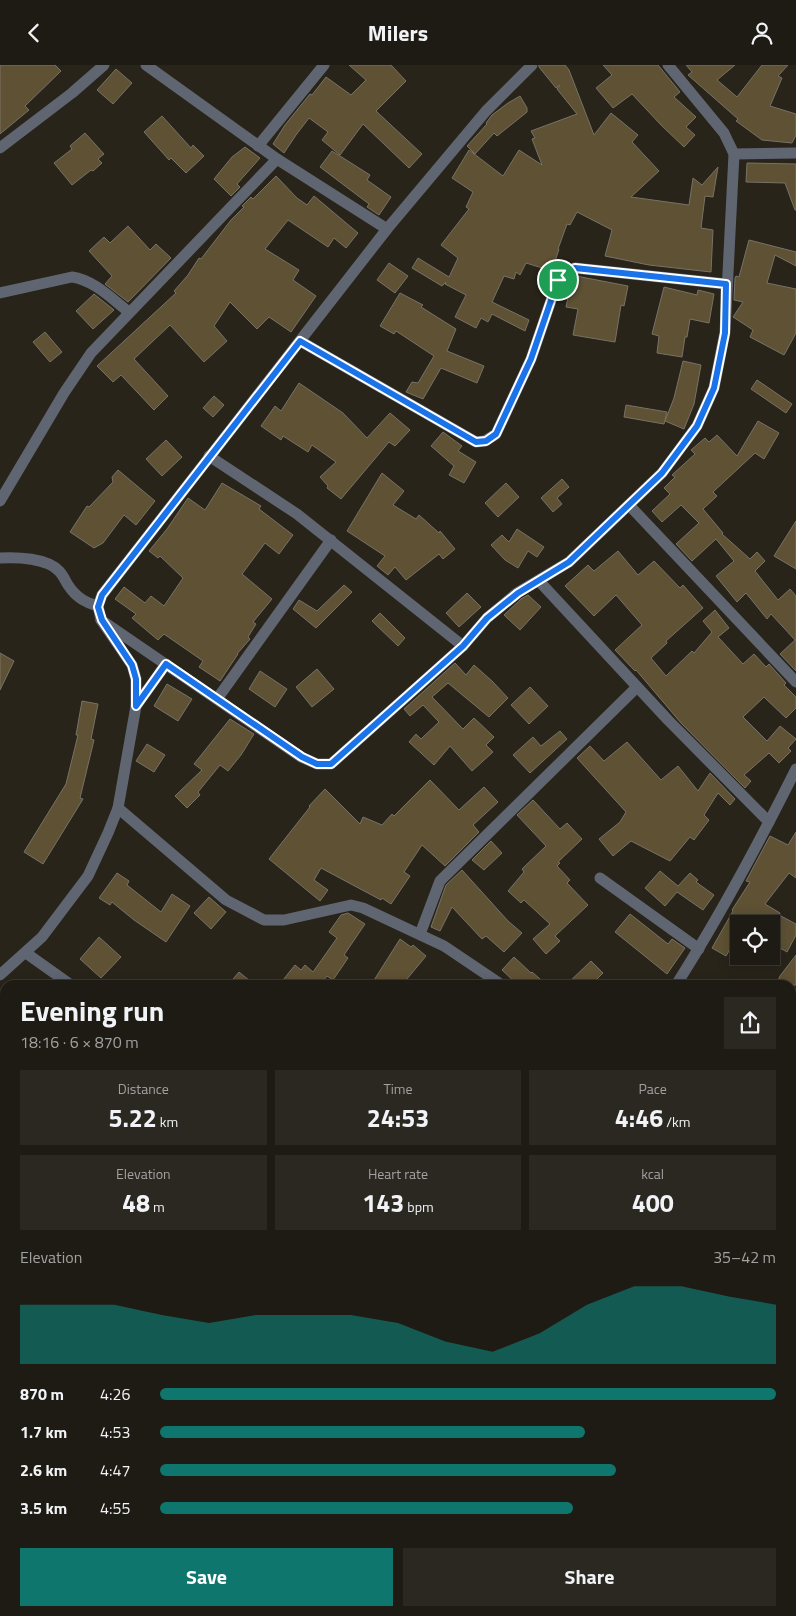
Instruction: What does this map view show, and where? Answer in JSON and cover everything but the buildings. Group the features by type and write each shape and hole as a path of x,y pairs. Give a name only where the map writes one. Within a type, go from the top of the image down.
{"street":[{"path":"0,148 72,93 104,65"},
{"path":"146,65 277,159 387,229"},
{"path":"258,146 324,65"},
{"path":"0,975 42,937 88,876 118,808 136,706 136,679 132,665 102,620 98,607 102,595 387,229 486,111 532,65"},
{"path":"102,620 302,757 317,764 331,764 463,646 487,618 518,593 569,562 662,473 697,426 714,388 725,333 734,154 724,133 668,65"},
{"path":"734,154 796,153"},
{"path":"0,501 64,393 91,353 277,159"},
{"path":"300,341 476,442 486,441 496,434 531,359 558,280 564,272 575,268 726,284"},
{"path":"0,293 72,277 82,278 130,312"},
{"path":"210,455 297,513 463,646"},
{"path":"629,505 796,682"},
{"path":"217,699 331,540"},
{"path":"0,559 16,557 46,563 59,571 68,586 78,597 86,603 98,607"},
{"path":"539,581 668,720 769,822"},
{"path":"136,706 166,664"},
{"path":"420,935 440,881 637,687"},
{"path":"679,980 699,949 769,822 792,788 796,769"},
{"path":"118,808 226,900 264,920 284,920 351,905 363,908 444,946 495,980"},
{"path":"600,878 699,949"},
{"path":"26,953 64,980"}],"route":[{"path":"575,268 726,284 725,333 714,388 697,426 662,473 569,562 518,593 487,618 463,646 331,764 317,764 302,757 166,664 136,706 136,679 132,665 102,620 98,607 102,595 300,341 476,442 486,441 496,434 531,359 558,280 564,272 575,268"}]}
